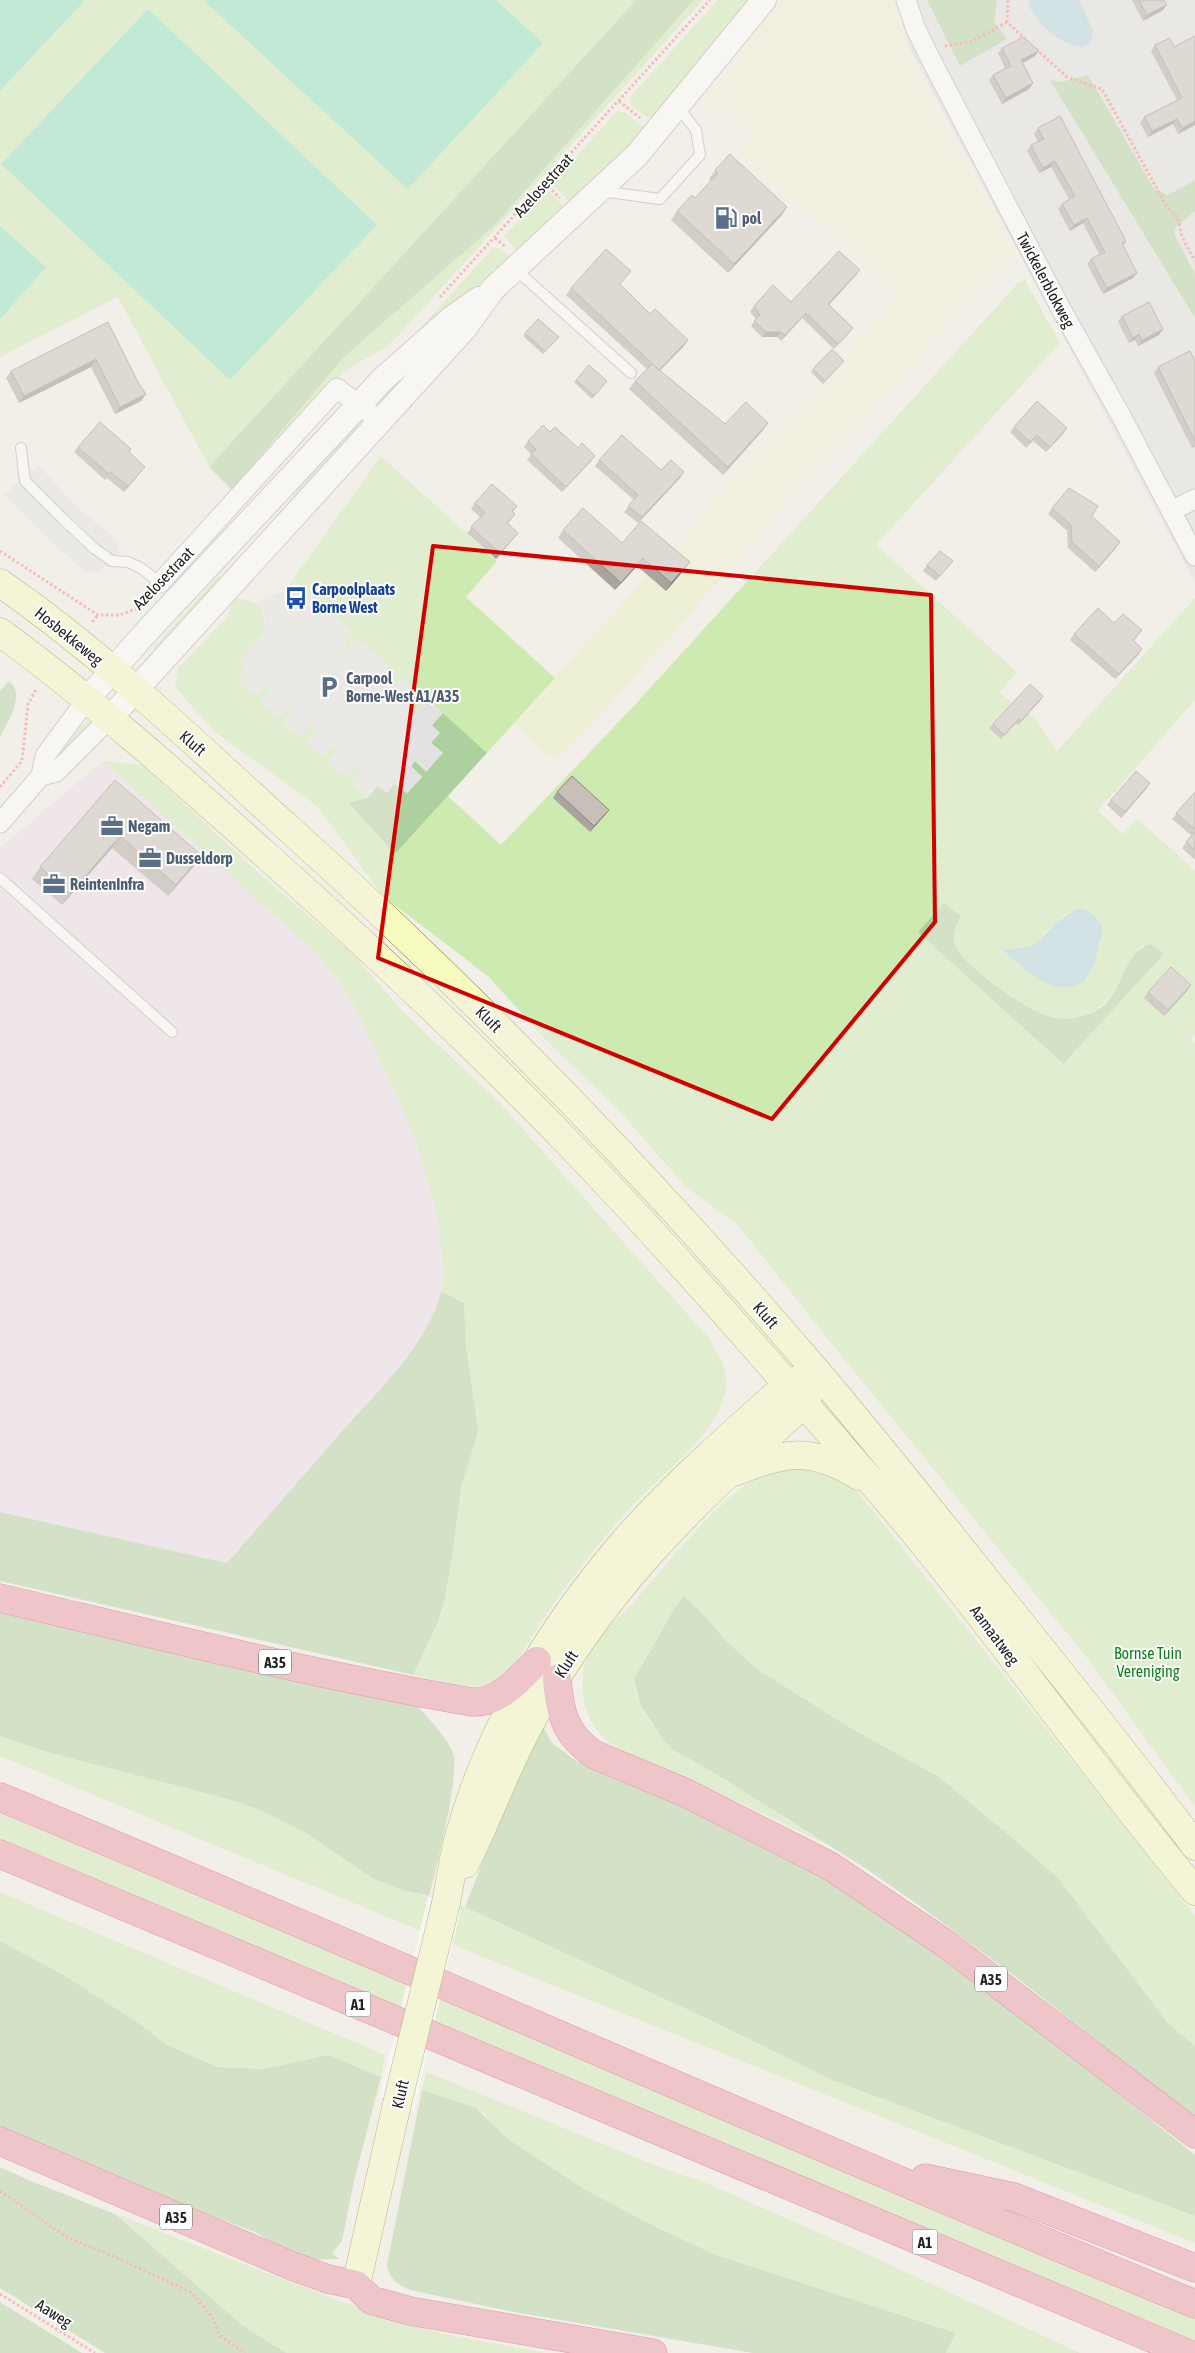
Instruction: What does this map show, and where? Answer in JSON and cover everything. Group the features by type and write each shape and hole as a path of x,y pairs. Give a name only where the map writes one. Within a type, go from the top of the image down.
{"highway":[{"name":"A35","path":"0,1598 231,1652 414,1692 472,1702 492,1699 547,1670 563,1716 572,1735 580,1745 595,1755 733,1816 830,1866 946,1944 1195,2134"},
{"path":"0,1797 215,1886 1195,2304"},
{"name":"A1","path":"0,1854 1187,2353"},
{"name":"A35","path":"0,2141 292,2266 328,2279 356,2285 371,2300 410,2311 653,2353"},
{"path":"864,2164 1014,2197 1195,2268"},
{"path":"1136,2331 1168,2353"}],"main road":[{"name":"Hosbekkeweg","path":"0,583 78,641 136,692"},
{"path":"0,632 110,718"},
{"name":"Kluft","path":"136,692 380,910 480,1010 676,1213 817,1372 724,1476 647,1554 596,1619 547,1670"},
{"name":"Kluft","path":"110,718 345,925 501,1076 572,1148 797,1394"},
{"name":"Aamaatweg","path":"817,1372 902,1474 1145,1778 1195,1846"},
{"name":"Kluft","path":"356,2285 397,2104 446,1903 483,1828 525,1733 547,1670 584,1593 628,1537 700,1464 797,1394"},
{"name":"Aamaatweg","path":"797,1394 979,1613 1019,1668 1195,1891"},
{"path":"724,1476 777,1458 815,1456 839,1464 872,1484"}],"street":[{"name":"Azelosestraat","path":"41,776 56,772 136,692 465,328 493,289 638,154 764,0"},
{"name":"Twickelerblokweg","path":"906,0 915,27 929,56 1061,310 1120,414 1195,556"},
{"name":"Azelosestraat","path":"0,823 41,776 45,756 87,699 149,629 359,405 413,351 452,318 493,289"},
{"name":"Azelosestraat","path":"160,583 337,388 380,421"},
{"path":"1171,511 1195,499"},
{"name":"Azelosestraat","path":"221,552 244,572"}],"lane":[{"path":"599,191 660,199 700,155 696,130 678,107"},
{"path":"514,268 631,373"},
{"path":"21,448 25,481 62,518 95,549 112,561 128,562 141,568 160,583"},
{"path":"0,878 172,1032"}],"path":[{"name":"Azelosestraat","path":"437,300 710,0"},
{"path":"1007,22 1008,0"},
{"path":"946,46 971,42 1007,22"},
{"path":"1007,22 1067,77 1102,90 1167,207 1178,218 1182,237 1195,260"},
{"name":"Hosbekkeweg","path":"0,551 98,615"},
{"name":"Azelosestraat","path":"98,615 120,615 131,612 143,604 160,583"},
{"path":"78,641 98,615"},
{"path":"0,787 22,761 28,704 37,688 52,671"},
{"path":"0,2192 68,2238 111,2255 192,2293 212,2317 220,2336 245,2353"},
{"name":"Aaweg","path":"0,2294 95,2353"}],"highlighted area":[{"path":"433,546 931,595 935,922 772,1119 378,958"}],"shaded area":[{"path":"897,0 1195,0 1195,583 908,46"},
{"path":"38,465 79,509 119,542 119,554 101,570 89,574 52,543 4,495"},
{"name":"Carpool Borne-West A1/A35","path":"293,579 354,633 343,644 347,649 359,638 397,674 387,685 392,689 402,677 420,693 410,704 415,709 426,698 443,713 432,725 440,733 431,743 443,753 426,772 415,761 411,766 422,777 407,793 394,784 387,793 377,786 367,798 351,783 362,772 356,767 345,777 327,762 338,750 332,746 322,757 305,742 316,731 310,726 300,737 283,722 293,711 289,707 278,717 260,702 271,690 266,685 255,696 237,680 246,671 239,661 264,633 265,614 256,603 283,591"},
{"path":"103,761 314,951 340,982 355,1006 398,1099 417,1146 437,1214 444,1276 430,1322 421,1338 388,1380 227,1563 0,1512 0,848"}],"green space":[{"path":"0,0 636,0 209,467 118,297 0,357"},
{"path":"0,0 85,0 0,91"},
{"path":"203,0 496,0 543,43 408,189"},
{"path":"636,0 694,0 493,227 344,357 232,490 209,467"},
{"path":"694,0 703,0 397,337 384,348 342,374 247,473 344,357 493,227"},
{"path":"718,0 752,0 653,122 631,105 630,97"},
{"path":"778,0 894,0 900,26 927,90 1015,254 844,440 613,701 559,757 549,757 514,723 889,307 895,297 891,287 738,153 753,137 715,101 701,117 698,112 738,62 739,49"},
{"path":"927,0 997,0 994,22 1007,39 960,66"},
{"path":"148,9 377,225 230,380 1,164"},
{"path":"1088,75 1154,189 1168,195 1195,180 1195,211 1176,227 1174,234 1195,274 1195,318 1050,80 1061,82"},
{"path":"617,111 624,112 646,129 612,165 569,202 552,183"},
{"path":"545,191 550,192 564,207 517,250 504,236"},
{"path":"0,226 46,267 0,319"},
{"path":"493,248 500,248 509,256 507,261 382,373 376,367 394,355 413,336"},
{"name":"Bornse Tuin Vereniging","path":"1025,280 1060,343 876,545 1017,672 999,693 1034,717 1057,751 1195,598 1195,700 1098,811 1123,834 1137,819 1195,870 1195,1035 1191,1039 1195,1043 1195,1807 1088,1659 827,1338 738,1225 686,1187 622,1114 540,1034 489,977 383,896 317,806 215,732 175,687 178,668 228,616 233,599 249,600 259,606 262,611 264,633 240,661 246,671 272,690 261,701 278,716 288,707 294,711 300,737 310,726 316,731 306,742 332,746 338,751 328,762 345,777 356,766 362,772 352,783 367,798 348,804 395,854 448,796 501,845 632,708 1018,283","holes":["1084,909 1097,918 1101,931 1097,956 1088,978 1044,981 1002,951 1029,947 1039,942 1045,932 1066,914","960,916 954,932 954,942 968,962 1008,995 1035,1011 1054,1018 1073,1019 1096,1010 1112,993 1134,955 1143,946 1164,954 1062,1064 918,931"]},
{"path":"357,422 361,426 279,520 295,493 348,425"},
{"path":"381,456 497,561 466,597 555,678 487,753 426,698 415,709 410,704 403,678 392,689 387,685 397,673 347,649 343,644 353,633 293,579"},
{"path":"219,575 227,583 155,653 153,648"},
{"path":"9,681 14,687 16,701 0,738 0,691"},
{"path":"443,713 487,753 395,854 348,803 367,798 377,786 394,784 407,793 422,777 411,766 415,761 443,753 431,743 432,725"},
{"path":"87,720 92,724 54,767 49,764"},
{"path":"103,761 142,765 263,877 352,953 404,1013 498,1101 706,1335 722,1362 726,1378 725,1394 719,1410 710,1425 686,1453 616,1524 557,1599 509,1671 489,1684 470,1686 413,1675 438,1622 445,1597 461,1488 477,1431 466,1345 464,1303 441,1291 444,1276 437,1214 417,1146 398,1099 355,1006 340,982 314,951"},
{"path":"944,903 961,916 954,932 954,942 968,962 979,973 1008,994 1035,1010 1054,1018 1077,1018 1103,1006 1113,994 1130,961 1142,948 1150,944 1164,954 1063,1064 918,932"},
{"path":"441,1291 464,1303 466,1346 478,1431 461,1488 445,1597 438,1622 413,1675 0,1581 0,1512 227,1563 383,1387 413,1349 435,1311"},
{"path":"772,1466 832,1471 858,1492 1195,1916 1195,2046 1167,2022 1059,1879 1015,1840 939,1777 849,1727 757,1669 725,1640 707,1618 684,1597 656,1640 637,1679 636,1693 644,1711 656,1730 674,1750 731,1783 827,1845 719,1793 632,1756 613,1746 598,1731 587,1712 582,1690 584,1668 591,1649 699,1528 735,1493"},
{"path":"684,1596 707,1618 725,1640 757,1669 849,1727 939,1777 1059,1879 1167,2022 1195,2046 1195,2118 1008,1971 917,1904 868,1870 716,1774 673,1750 661,1737 640,1704 634,1679 674,1609"},
{"path":"0,1609 416,1704 446,1740 453,1753 454,1764 446,1823 429,1896 403,1890 374,1879 306,1833 260,1810 228,1799 47,1752 0,1736"},
{"path":"542,1725 552,1743 575,1760 607,1776 753,1834 901,1919 1195,2155 1195,2216 832,2080 708,2019 465,1907 518,1772"},
{"path":"0,1736 47,1752 228,1799 260,1810 306,1833 403,1890 465,1907 708,2019 832,2080 1195,2216 1195,2243 522,1973 0,1756"},
{"path":"0,1813 1195,2315 1195,2341 0,1843"},
{"path":"0,1892 385,2055 381,2077 328,2055 263,2069 217,2067 167,2045 134,2020 62,1974 0,1941"},
{"path":"0,1941 62,1974 134,2020 167,2045 217,2067 263,2069 328,2055 381,2077 354,2181 342,2241 332,2253 339,2259 301,2260 255,2232 71,2162 0,2130"},
{"path":"426,2072 662,2168 704,2182 867,2254 1080,2353 946,2353 956,2333 716,2255 656,2227 584,2189 508,2139 498,2131 482,2111 422,2090"},
{"path":"422,2090 476,2108 508,2139 584,2189 656,2227 716,2255 956,2333 946,2353 753,2353 514,2312 410,2290 401,2286 390,2274 387,2265"},
{"path":"0,2167 115,2214 242,2325 286,2353 105,2353 0,2288"},
{"path":"115,2214 335,2299 400,2322 445,2334 546,2353 286,2353 242,2325"},
{"path":"0,2302 82,2353 0,2353"}],"water":[{"path":"1031,0 1079,0 1093,31 1091,43 1082,47 1073,45 1051,33 1039,21 1029,6"},
{"path":"1077,909 1084,909 1095,916 1102,929 1092,970 1082,982 1068,987 1051,985 1029,972 1002,950 1029,947 1038,942 1055,923"}],"pier":[{"path":"428,1897 461,1909 414,2111 379,2097"}],"building":[{"path":"1139,0 1164,0 1167,5 1147,15"},
{"path":"1195,36 1195,121 1182,128 1177,119 1152,131 1144,117 1182,98 1155,45 1170,38 1174,47"},
{"path":"1023,37 1039,51 1021,60 1033,83 1006,98 993,75 1011,66 1002,48"},
{"path":"1060,116 1126,241 1122,243 1137,273 1107,288 1091,259 1105,252 1087,218 1074,225 1062,204 1075,196 1055,161 1043,168 1031,145 1044,139 1038,128"},
{"name":"pol","path":"730,154 787,207 734,264 677,211 692,195 695,198 718,173 715,170"},
{"path":"606,249 631,271 620,284 650,314 655,309 688,340 659,370 571,288"},
{"path":"839,251 860,270 828,304 853,328 838,344 806,313 785,335 781,332 766,332 754,321 760,315 754,306 773,285 791,302"},
{"path":"1149,302 1163,329 1142,340 1139,334 1133,338 1122,316"},
{"path":"538,319 559,337 545,351 525,333"},
{"path":"108,322 139,384 146,394 120,407 96,359 24,396 11,371"},
{"path":"832,349 844,361 825,381 813,369"},
{"path":"1190,351 1195,361 1195,441 1158,367"},
{"path":"652,364 725,424 746,402 768,423 728,467 635,381"},
{"path":"589,365 607,381 594,396 576,380"},
{"path":"1037,401 1067,428 1050,447 1037,435 1030,442 1014,427"},
{"path":"100,422 131,449 129,452 145,467 128,486 111,472 109,474 78,447"},
{"path":"543,425 550,432 555,427 578,448 582,443 595,456 566,487 531,454 536,449 528,441"},
{"path":"622,435 661,470 671,460 684,472 642,517 628,506 638,495 599,460"},
{"path":"492,484 517,506 512,511 515,514 507,523 518,533 500,553 471,527 485,512 475,503"},
{"path":"1069,488 1098,506 1092,516 1120,542 1099,566 1072,542 1071,525 1052,508"},
{"path":"583,508 622,543 641,521 690,562 671,583 643,558 621,583 563,530"},
{"path":"940,551 953,561 940,576 927,565"},
{"path":"1098,608 1114,623 1123,614 1142,630 1133,640 1142,649 1119,674 1074,634"},
{"path":"1030,684 1043,696 1021,721 1019,719 1004,735 993,724"},
{"path":"1136,771 1150,783 1125,812 1111,800"},
{"path":"572,776 609,810 594,826 557,792"},
{"path":"115,780 201,855 176,885 120,836 70,894 40,867"},
{"path":"1195,792 1195,829 1176,813"},
{"path":"1195,832 1195,850 1186,842"},
{"path":"1171,967 1191,985 1168,1010 1148,992"}],"place":[{"name":"pol","path":"726,218"},
{"name":"Carpoolplaats Borne West","path":"296,598"},
{"name":"Carpool Borne-West A1/A35","path":"329,687"},
{"name":"Negam","path":"112,826"},
{"name":"Dusseldorp","path":"150,858"},
{"name":"ReintenInfra","path":"54,884"}]}
